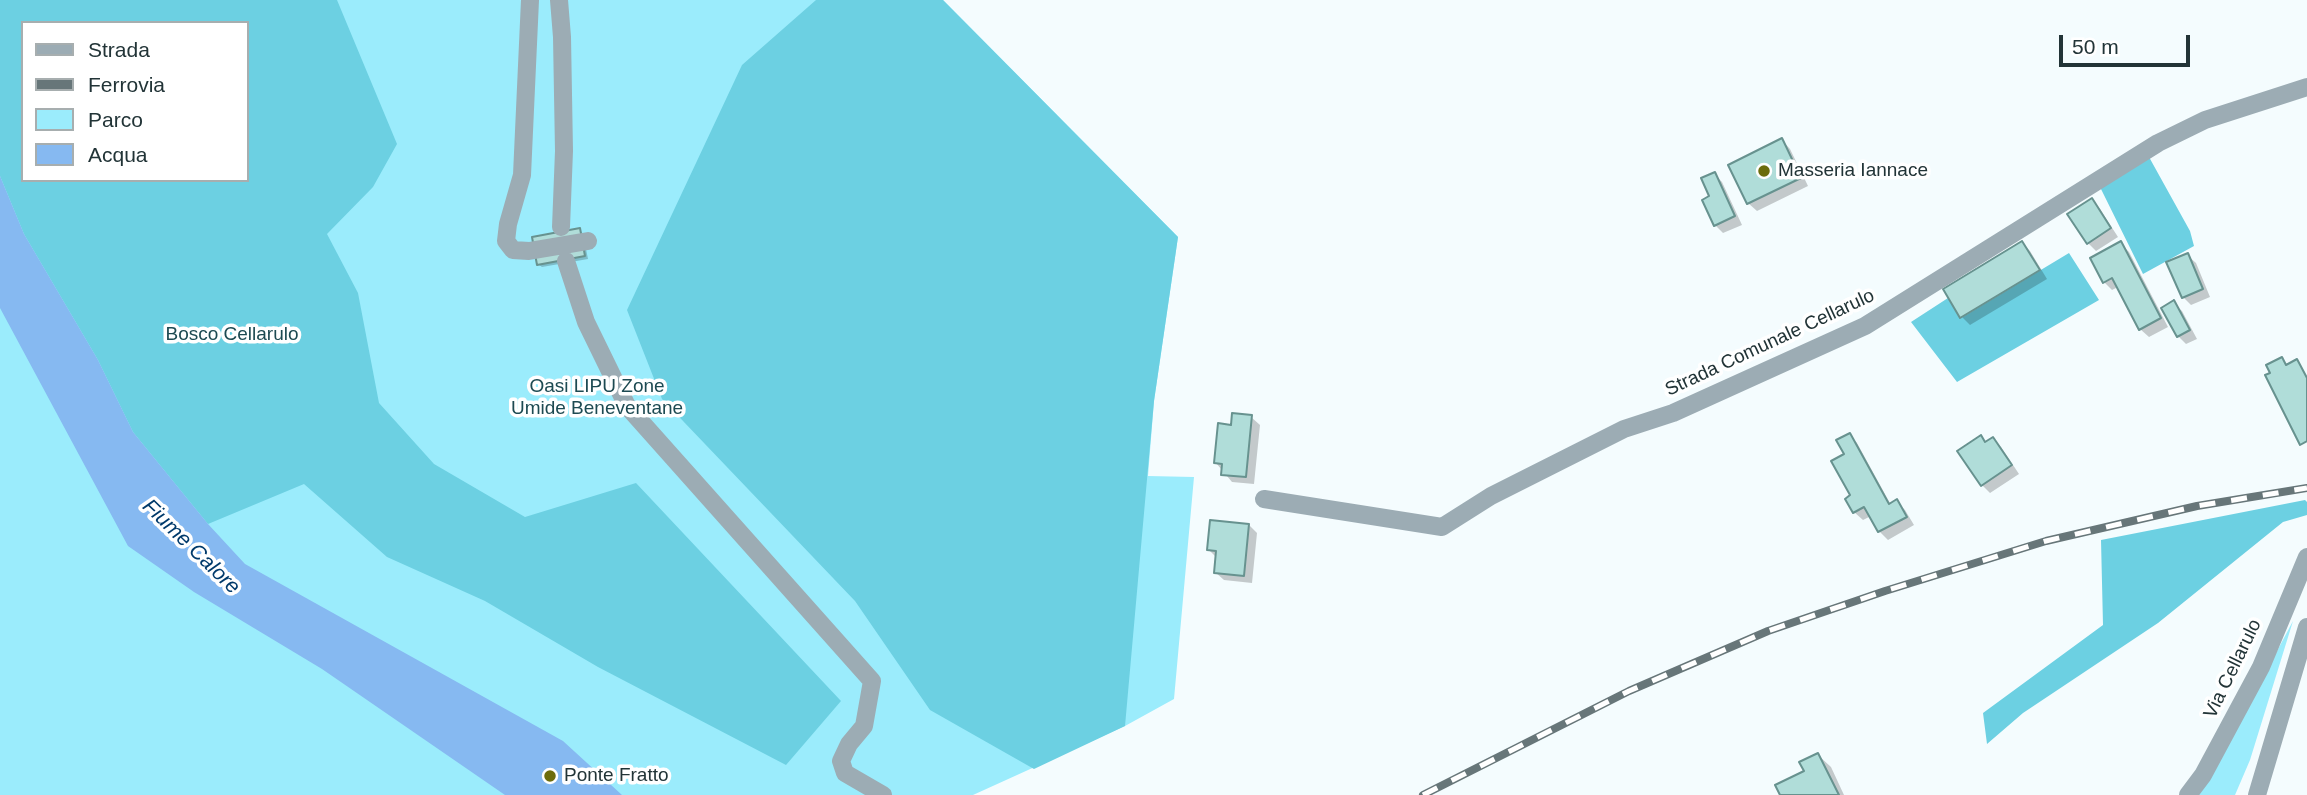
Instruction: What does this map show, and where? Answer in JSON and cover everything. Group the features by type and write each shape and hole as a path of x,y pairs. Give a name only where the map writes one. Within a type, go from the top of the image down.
{"street":[{"path":"530,0 522,175 506,240 513,250 530,251 588,241"},
{"path":"559,0 564,151 561,227"},
{"name":"Strada Comunale Cellarulo","path":"1264,499 1442,527 1492,496 1624,429 1673,413 1865,326 2167,139 2205,120 2307,87"},
{"path":"566,261 586,323 627,405 872,681 864,726 849,744 841,761 845,773 883,795"},
{"name":"Via Cellarulo","path":"2188,795 2203,775 2261,667 2307,557"},
{"path":"2257,795 2307,627"}],"green space":[{"name":"Oasi LIPU Zone Umide Beneventane","path":"0,0 943,0 1178,237 1154,401 1148,476 1194,477 1174,699 1125,726 973,795 0,795"},
{"name":"Bosco Cellarulo","path":"0,0 337,0 397,144 373,187 327,234 358,293 379,403 434,464 525,517 636,483 841,701 786,765 598,667 485,601 387,557 304,484 208,524 133,432 98,360 24,234 0,176"},
{"path":"816,0 943,0 1178,237 1154,401 1125,726 1034,769 930,710 855,601 662,399 627,310 742,65"},
{"path":"2149,157 2190,231 2194,246 2143,274 2100,187"},
{"path":"2069,253 2099,300 1957,382 1911,322 1948,298 1961,318"},
{"path":"2305,500 2307,515 2283,522 2158,623 2023,713 1987,744 1983,713 2103,625 2101,540"},
{"path":"2293,621 2250,760 2235,795 2196,795 2209,779"}],"water":[{"name":"Fiume Calore","path":"0,176 24,234 98,360 133,432 208,524 245,564 563,741 622,795 505,795 322,669 194,592 128,546 0,308"}],"building":[{"name":"Masseria Iannace","path":"1782,138 1801,178 1747,204 1728,165"},
{"path":"1715,172 1735,216 1714,226 1702,200 1709,196 1701,178"},
{"path":"2092,198 2111,228 2087,244 2067,214"},
{"path":"580,228 585,256 537,265 532,237"},
{"path":"2022,241 2040,270 1960,318 1943,289"},
{"path":"2121,241 2161,318 2139,330 2112,278 2103,283 2090,258"},
{"path":"2188,253 2203,289 2182,298 2166,262"},
{"path":"2174,300 2190,330 2177,337 2161,308"},
{"path":"2282,357 2286,365 2297,359 2307,378 2307,441 2300,445 2265,375 2270,373 2266,365"},
{"path":"1232,413 1252,415 1246,477 1221,475 1222,464 1214,463 1218,423 1231,425"},
{"path":"1850,433 1889,504 1897,499 1907,517 1878,532 1864,507 1853,513 1845,499 1850,495 1831,461 1844,454 1836,440"},
{"path":"1981,435 1985,442 1993,437 2012,465 1981,486 1957,451"},
{"path":"1210,520 1249,524 1244,576 1214,573 1216,551 1207,550"},
{"path":"1818,753 1839,795 1780,795 1775,785 1804,771 1799,762"}],"railway":[{"path":"1423,795 1629,691 1768,631 2046,541 2197,506 2307,488"}],"place":[{"name":"Masseria Iannace","path":"1764,171"},
{"name":"Ponte Fratto","path":"550,776"}]}
